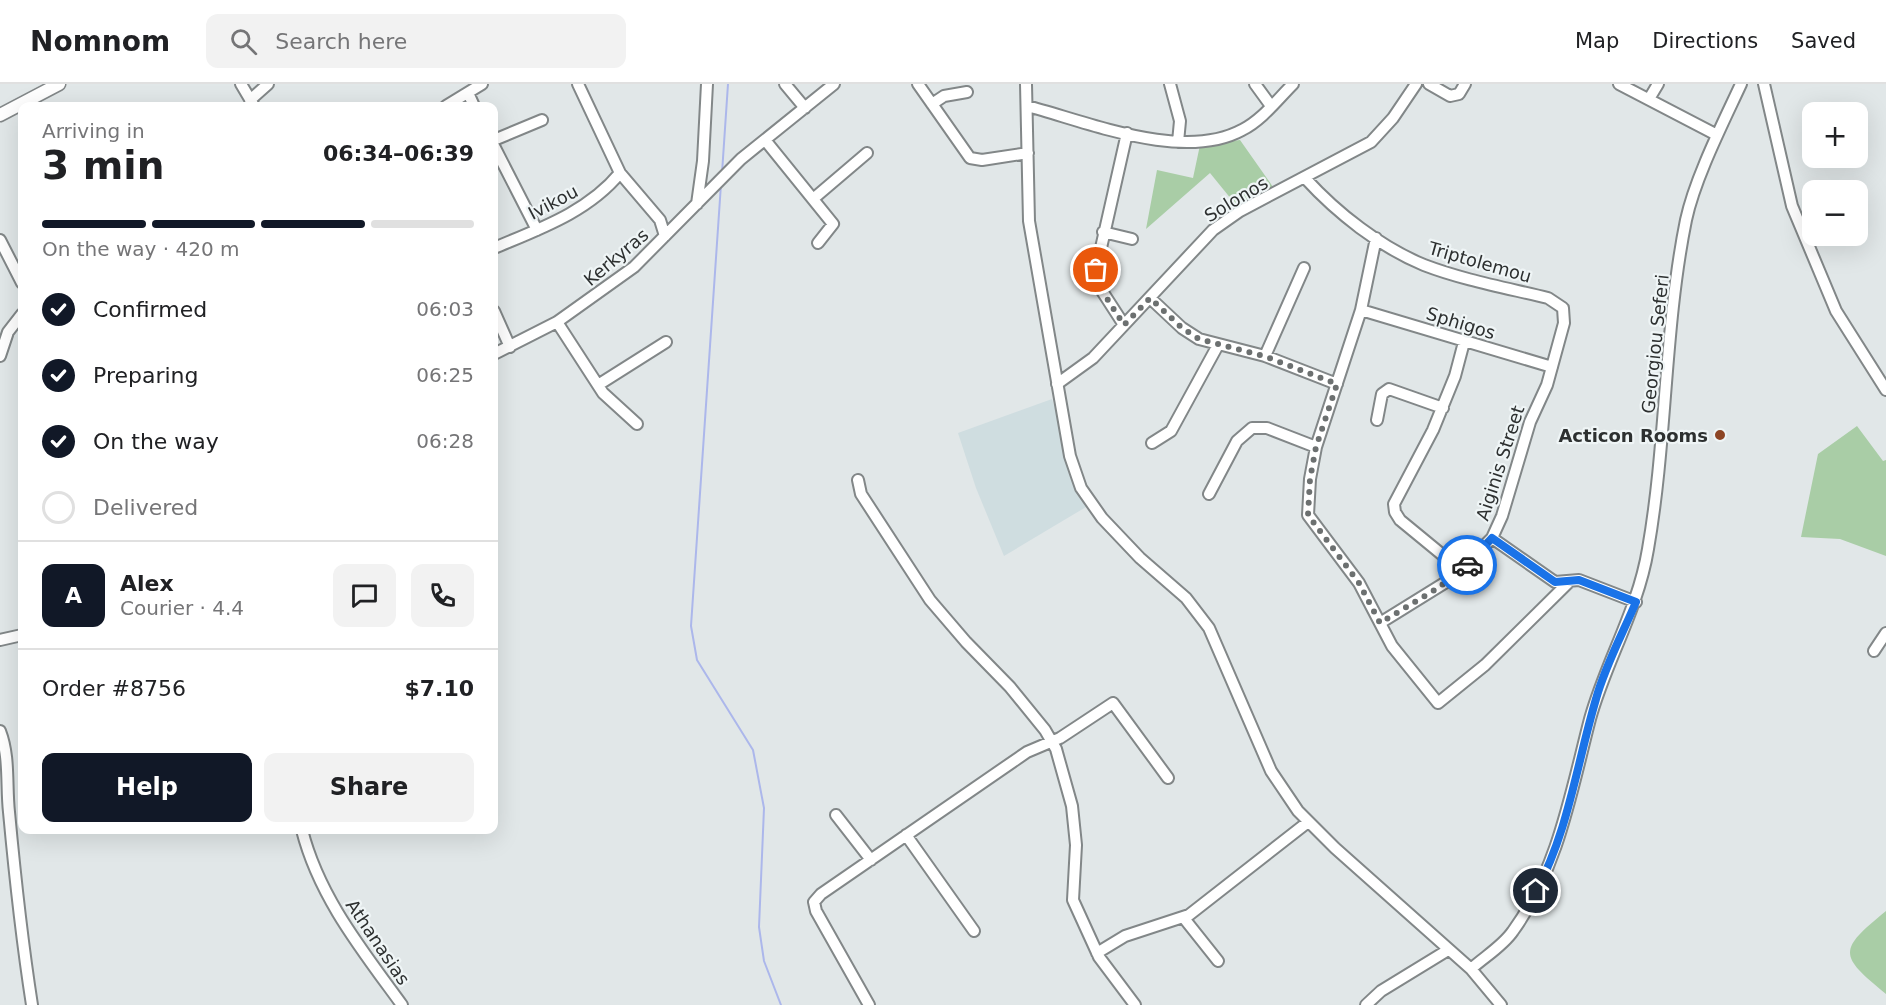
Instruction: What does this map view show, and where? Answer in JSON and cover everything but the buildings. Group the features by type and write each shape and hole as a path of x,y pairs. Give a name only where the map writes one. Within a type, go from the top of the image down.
{"main road":[{"path":"25,102 59,84"},
{"path":"0,115 18,106"}],"street":[{"path":"241,84 251,102"},
{"path":"253,102 268,84"},
{"path":"454,102 469,95 482,84"},
{"path":"578,84 620,173 660,220 665,236"},
{"path":"699,202 707,84"},
{"path":"785,84 805,108"},
{"name":"Kerkyras","path":"498,352 557,322 634,267 741,159 834,84"},
{"path":"918,84 970,158 982,160 1028,153"},
{"path":"1026,84 1029,221 1070,456 1082,488 1120,538 1186,598 1200,614 1221,650 1271,771 1308,822 1471,969 1501,1005"},
{"path":"1170,84 1180,121 1178,142"},
{"path":"1255,84 1271,106"},
{"path":"1027,106 1127,133 1178,142 1199,142 1231,135 1247,127 1293,84"},
{"name":"Solonos","path":"1057,384 1093,358 1219,225 1371,142 1393,118 1416,84"},
{"path":"1429,84 1450,96 1459,94 1465,84"},
{"path":"1619,84 1717,135"},
{"path":"1649,99 1658,84"},
{"name":"Georgiou Seferi","path":"1471,969 1512,933 1547,870 1558,841 1597,695 1636,602 1653,522 1669,379 1673,308 1686,218 1717,135 1741,84"},
{"path":"1764,84 1792,206 1836,310 1886,390"},
{"path":"932,104 944,96 967,92"},
{"path":"469,95 472,102"},
{"path":"498,138 542,120"},
{"path":"1124,325 1096,278 1096,262 1127,133"},
{"path":"765,140 834,224 818,243"},
{"path":"813,199 867,153"},
{"path":"498,154 537,230"},
{"name":"Ivikou","path":"498,246 537,230 590,202 620,173"},
{"name":"Triptolemou","path":"1305,178 1376,238 1423,264 1548,298 1563,308"},
{"path":"1103,232 1132,239"},
{"path":"1376,238 1361,310 1316,447 1310,479 1308,515 1359,583 1392,646 1438,703 1485,665 1568,583"},
{"path":"0,240 18,275"},
{"path":"1264,356 1304,268"},
{"path":"1150,298 1191,334 1218,345 1264,356 1337,384"},
{"name":"Aiginis Street","path":"1380,623 1461,571 1492,538 1530,422 1552,367 1564,323 1563,308"},
{"name":"Sphigos","path":"1361,310 1552,367"},
{"path":"0,356 8,332 18,319"},
{"path":"498,320 510,347"},
{"path":"557,322 598,385 637,424"},
{"path":"598,385 666,342"},
{"path":"1461,571 1400,520 1394,508 1395,500 1443,408 1464,342"},
{"path":"1152,443 1171,431 1218,345"},
{"path":"1377,420 1382,394 1389,389 1443,408"},
{"path":"1209,495 1237,441 1252,428 1267,428 1316,447"},
{"path":"858,480 861,494 930,600 1010,687 1052,742 1072,806 1076,845 1073,900 1097,952 1131,1004"},
{"path":"1492,538 1555,582 1568,583 1579,580 1636,602"},
{"path":"1874,651 1886,633"},
{"path":"0,640 18,636"},
{"path":"869,1005 814,906 821,894 1027,752 1052,742 1113,703 1168,778"},
{"path":"0,731 7,748 3,788 32,1005"},
{"path":"836,815 871,860"},
{"path":"1097,952 1125,936 1183,916 1308,822"},
{"name":"Athanasias","path":"303,834 312,863 342,922 402,1005"},
{"path":"906,835 974,931"},
{"path":"1183,916 1218,961"},
{"path":"1366,1005 1381,991 1448,950"}],"shaded area":[{"path":"1052,399 1086,507 1004,556 976,488 958,433"}],"green space":[{"path":"1240,140 1273,187 1236,205 1210,173 1146,229 1157,170 1193,178 1200,145"},
{"path":"1857,426 1883,461 1886,460 1886,556 1840,539 1801,537 1818,454"},
{"path":"1886,911 1886,994 1859,970 1852,961 1850,952 1852,944 1859,935"}],"waterway":[{"path":"722,173 728,84"},
{"path":"721,184 691,626 697,660 753,750 764,808 759,927 764,961 781,1005"}],"way so far":[{"path":"1096,270 1096,278 1102,291 1124,325 1150,298 1182,328 1199,339 1264,356 1337,384 1316,447 1310,479 1308,515 1359,583 1380,623 1438,588 1467,565"}],"place":[{"name":"Acticon Rooms","path":"1720,435"}],"route":[{"path":"1467,565 1492,538 1555,582 1568,583 1579,580 1636,602 1597,695 1558,841 1536,891"}]}
